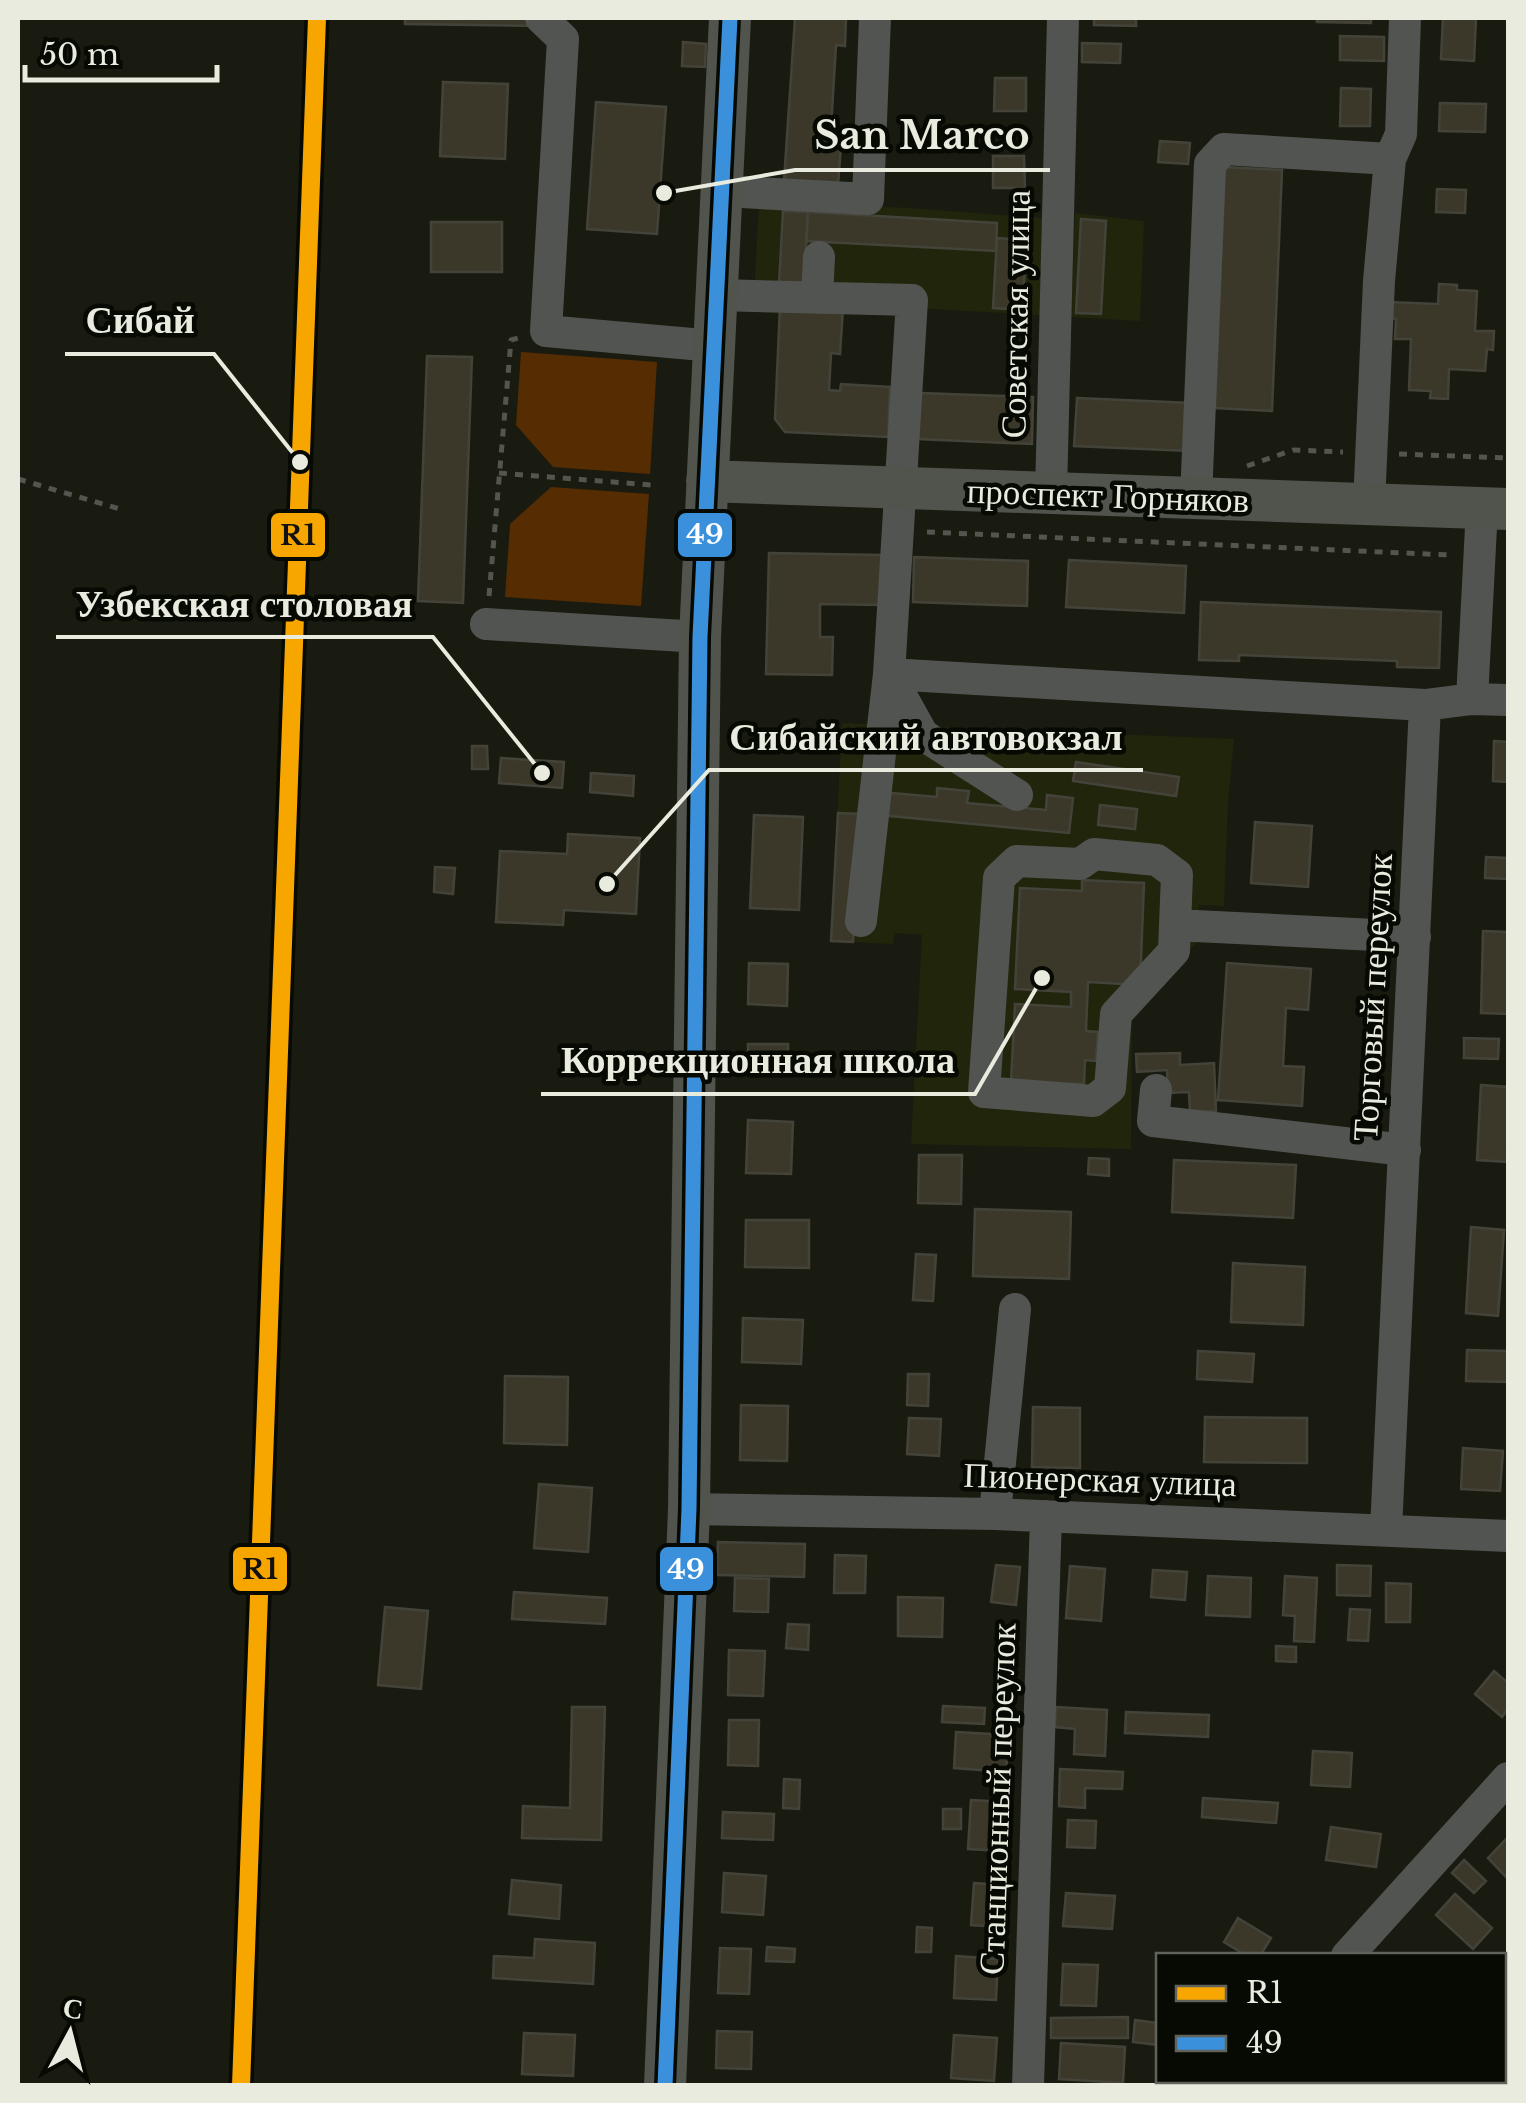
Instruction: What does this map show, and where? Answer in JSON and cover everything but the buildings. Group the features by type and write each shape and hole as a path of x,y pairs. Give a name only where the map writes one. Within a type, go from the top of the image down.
{"main road":[{"path":"664,2086 688,1510 700,636 730,18"},
{"name":"проспект Горняков","path":"707,481 1495,508"}],"street":[{"path":"541,18 562,39 546,331 714,346"},
{"path":"722,191 868,199 876,18"},
{"name":"Советская улица","path":"1050,493 1063,18"},
{"path":"1369,504 1379,281 1390,159 1401,134 1405,18"},
{"path":"1196,498 1210,164 1224,149 1390,159"},
{"path":"817,298 819,258"},
{"path":"717,295 912,300 889,674 862,921"},
{"path":"1472,698 1480,557 1495,508"},
{"path":"486,624 700,636"},
{"path":"889,674 1425,705 1472,698 1508,700"},
{"path":"889,674 922,736 1018,795"},
{"name":"Торговый переулок","path":"1386,1530 1425,705"},
{"path":"1094,854 1157,860 1177,874 1175,925 1174,950 1116,1014 1110,1088 1093,1101 984,1092 999,878 1017,861 1080,864 1094,854"},
{"path":"1175,925 1415,937"},
{"path":"1156,1090 1152,1121 1405,1150"},
{"path":"995,1514 1015,1309"},
{"name":"Пионерская улица","path":"688,1510 995,1514 1508,1536"},
{"name":"Станционный переулок","path":"1028,2086 1046,1516"},
{"path":"1350,1953 1508,1778"}],"path":[{"path":"486,624 511,340 546,331"},
{"path":"500,473 651,484"},
{"path":"18,479 120,509"},
{"path":"899,531 1480,557"}],"shaded area":[{"path":"759,201 1042,218 1040,315 754,299"},
{"path":"1075,213 1144,221 1140,321 1071,317"},
{"path":"521,352 657,362 650,474 553,467 516,425"},
{"path":"551,487 649,494 641,606 505,597 510,524"},
{"path":"842,723 1234,739 1224,906 1199,905 1197,942 1132,1015 1131,1149 911,1144 922,935 895,933 893,944 831,941"}],"transit line":[{"name":"R1","path":"241,2086 317,18"},
{"name":"49","path":"665,2086 689,1509 700,637 730,18"}],"place":[{"name":"San Marco","path":"664,193"},
{"name":"Сибай","path":"300,462"},
{"name":"Узбекская столовая","path":"542,773"},
{"name":"Сибайский автовокзал","path":"607,884"},
{"name":"Коррекционная школа","path":"1042,978"}]}
